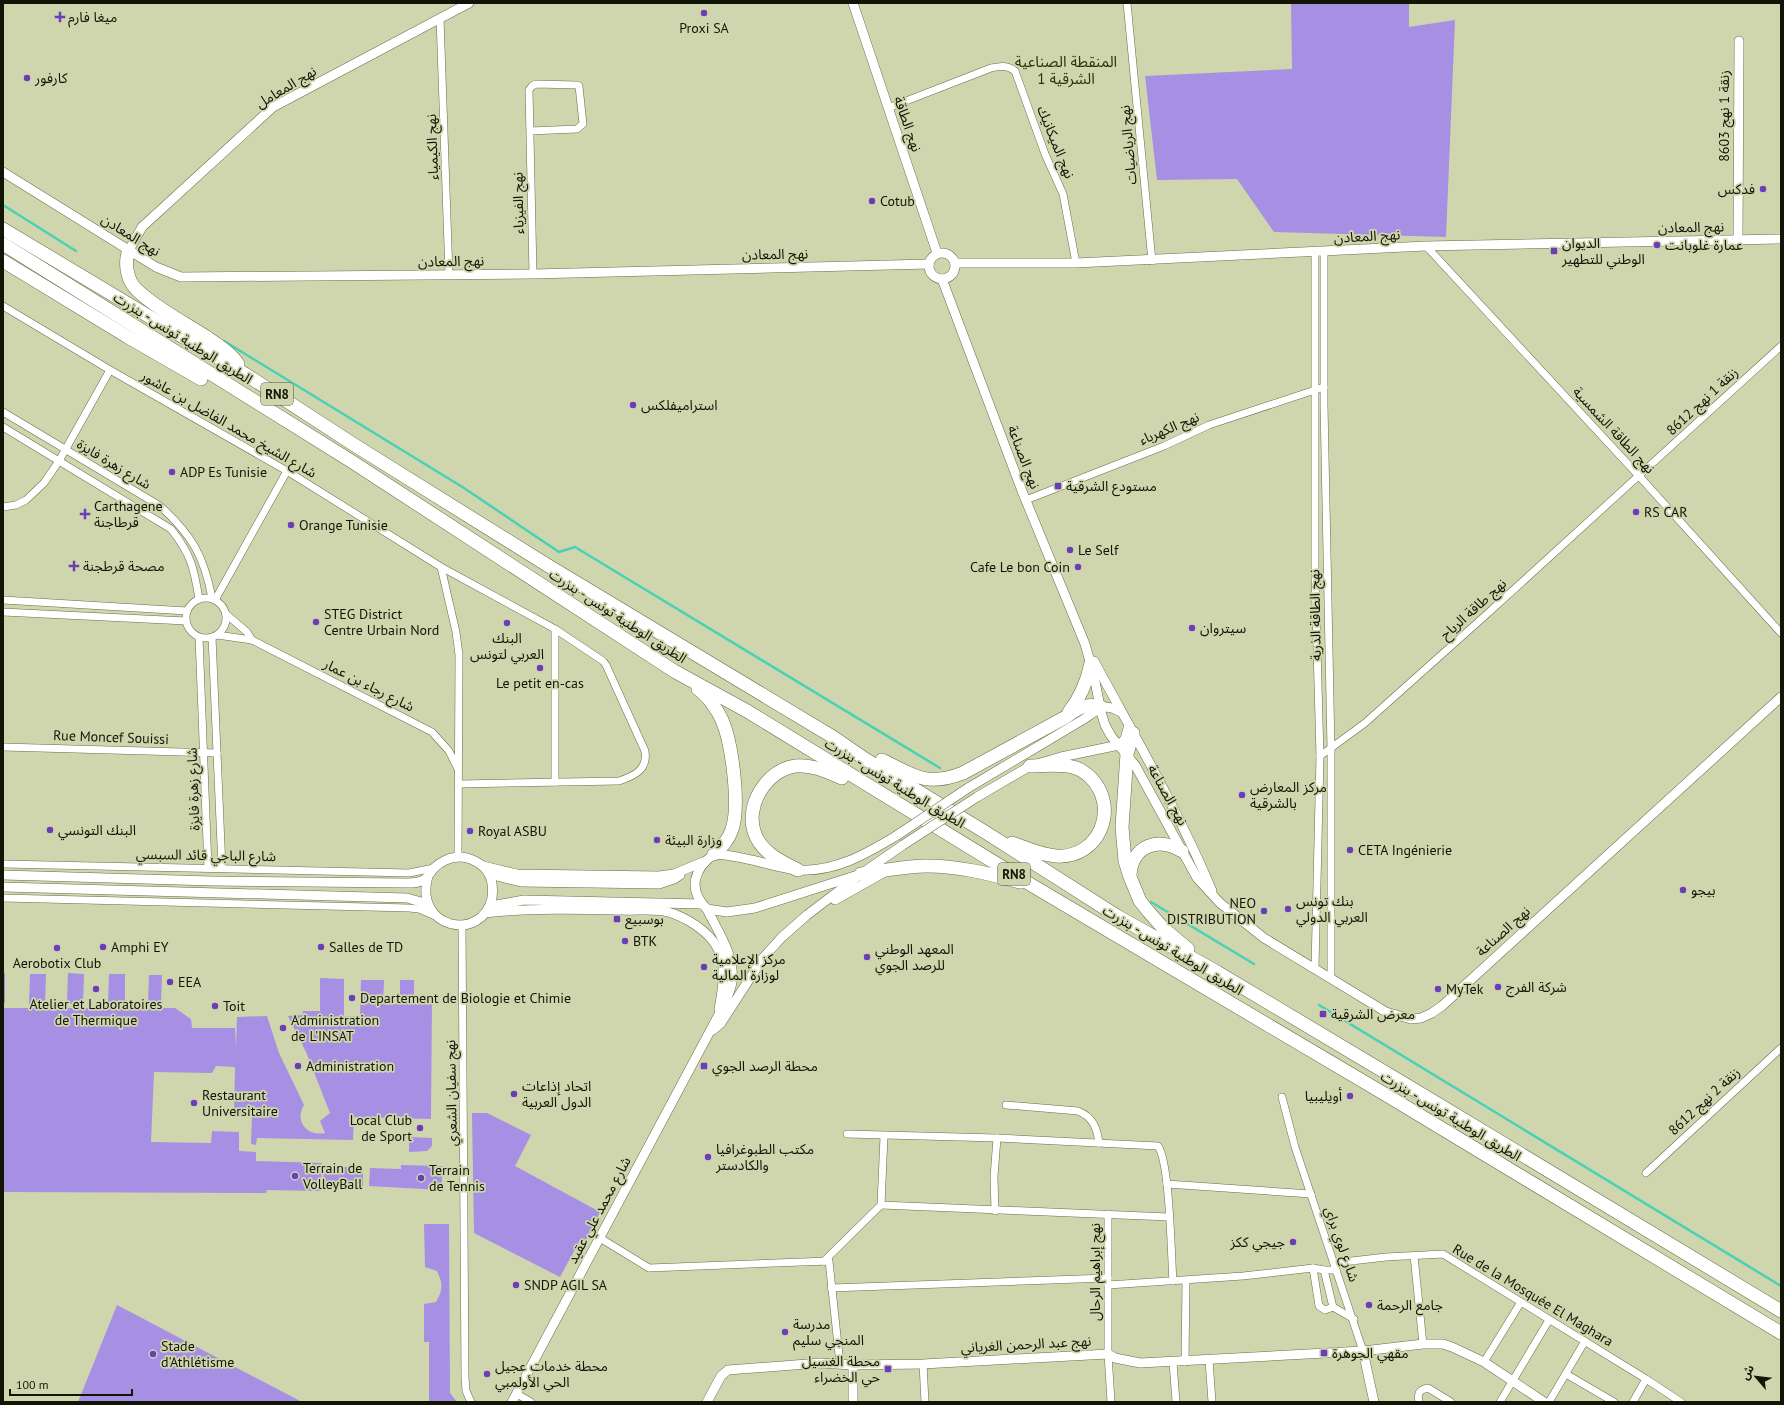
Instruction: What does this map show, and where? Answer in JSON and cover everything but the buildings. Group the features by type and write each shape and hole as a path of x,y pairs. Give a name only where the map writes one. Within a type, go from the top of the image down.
{"highway":[{"name":"الطريق الوطنية تونس - بنزرت","path":"3,229 245,374 514,545 833,737 865,759 985,832 1117,916 1217,972 1781,1311"},
{"name":"الطريق الوطنية تونس - بنزرت","path":"3,244 255,403 351,461 674,671 747,711 864,784 1033,886 1388,1096 1781,1333"},
{"path":"129,250 127,256 128,274 138,291 216,343 235,359 245,374"},
{"name":"RN8","path":"3,261 214,387 225,393 255,403"},
{"path":"1064,718 1078,701 1087,680 1091,663"},
{"path":"674,671 685,681 703,692 713,706 721,718 730,750 735,799 735,816 732,832 714,854"},
{"path":"833,737 914,776 936,780 948,779 963,773 1084,706 1094,705 1101,707"},
{"path":"1131,730 1123,750 1122,827 1126,861 1130,877 1140,901 1163,928 1217,972"},
{"path":"798,870 778,861 770,855 754,834 752,820 754,807 764,784 780,772 795,766 811,767 864,784"},
{"path":"985,832 1025,848 1057,856 1080,851 1092,842 1100,832 1105,811 1103,798 1099,789 1086,774 1077,768 1064,766 1030,766"},
{"path":"1130,877 1130,867 1134,858 1139,852 1148,846 1166,844 1182,851"},
{"path":"861,874 929,866 964,869 1033,886"}],"street":[{"name":"نهج المعامل","path":"129,250 142,227 266,112 469,3"},
{"name":"نهج الطاقة","path":"854,3 937,253"},
{"name":"نهج الرياضيات","path":"1127,3 1152,261"},
{"name":"نهج الكيمياء","path":"440,18 450,275"},
{"name":"زنقة 1 نهج 8603","path":"1738,240 1739,41"},
{"name":"نهج الميكانيك","path":"888,108 991,68 1009,66 1015,71 1045,154 1063,194 1076,263"},
{"name":"نهج الفيزياء","path":"530,131 578,129 582,127 583,124 579,86 536,84 532,86 530,90 530,131 533,274"},
{"name":"نهج المعادن","path":"3,172 129,250 168,273 181,277 533,274 929,264"},
{"name":"نهج المعادن","path":"955,263 1076,263 1152,261 1426,246 1781,239"},
{"name":"نهج الطاقة الشمسية","path":"1426,246 1640,476 1781,633"},
{"name":"نهج الطاقة الذرية","path":"1315,252 1315,576 1320,756 1315,968"},
{"name":"نهج الطاقة الذرية","path":"1324,252 1324,387 1331,749 1331,977"},
{"path":"937,253 948,254 952,257 955,263 955,268 951,275 942,279 933,276 930,272 929,264 933,256 937,253"},
{"name":"نهج الصناعة","path":"942,279 1026,500 1091,663 1102,718 1108,730 1149,790 1197,878 1236,917 1264,938 1331,977 1386,1012 1411,1019 1421,1018 1442,1006 1781,697"},
{"name":"شارع الشيخ محمد الفاضل بن عاشور","path":"3,306 110,370 287,472 440,566 555,629 606,665 645,751 646,758 644,766 639,772 632,777 619,780 460,784"},
{"name":"زنقة 1 نهج 8612","path":"1640,476 1781,346"},
{"path":"3,507 16,505 35,493 44,483 66,450 110,370"},
{"name":"نهج الكهرباء","path":"1026,500 1164,446 1209,426 1314,389 1324,387"},
{"name":"شارع زهرة فايزة","path":"3,412 160,506 180,524 193,543 207,573 213,599"},
{"name":"شارع زهرة فايزة","path":"3,427 171,529 185,546 194,571 199,599"},
{"path":"213,599 287,472"},
{"name":"نهج طاقة الرياح","path":"1320,756 1371,717 1640,476"},
{"path":"440,566 456,632 459,655 460,784 458,857"},
{"path":"199,599 213,599 220,603 226,614 226,622 223,629 215,636 199,637 193,634 188,628 186,621 187,611 192,604 199,599"},
{"path":"3,600 187,611"},
{"path":"3,612 186,621"},
{"name":"شارع رجاء بن عمار","path":"226,614 247,632 252,640"},
{"path":"555,629 555,782"},
{"name":"شارع زهرة فايزة","path":"215,636 217,753 222,868"},
{"name":"شارع رجاء بن عمار","path":"215,636 252,640 432,732 449,751 459,771"},
{"name":"شارع زهرة فايزة","path":"199,637 205,753 208,868"},
{"name":"نهج الصناعة","path":"1084,644 1162,785 1204,870 1214,896"},
{"path":"429,908 425,897 425,887 428,876 434,868 445,860 458,857 472,859 483,866 517,874 659,876 686,870 703,862 714,854 730,855 798,870 836,865 854,859 896,836 968,788 1084,719 1101,707 1114,708 1121,712"},
{"name":"Rue Moncef Souissi","path":"3,747 217,753"},
{"path":"710,1032 721,1023 763,958 782,937 807,915 861,874 903,845 977,797 1030,766 1062,757 1123,750"},
{"path":"703,862 697,872 695,884 698,896 727,948 731,960 732,982 725,1003 710,1032"},
{"name":"شارع الباجي قائد السبسي","path":"3,864 409,873 434,868"},
{"path":"3,898 409,908 427,912 448,924 462,925 475,922 487,910 493,890 489,874 483,866"},
{"path":"489,874 521,882 659,884 674,880 686,870"},
{"path":"807,915 888,870"},
{"path":"487,910 524,900 704,907 727,912 755,908 861,874"},
{"path":"3,875 212,881 407,883 417,882 428,876"},
{"path":"3,887 407,898 421,902 429,908 435,916"},
{"path":"487,910 664,911 676,915 702,931 717,947 722,962 723,981 718,1015"},
{"name":"نهج سفيان الشعري","path":"462,925 465,1377 466,1391 471,1402"},
{"name":"شارع محمد علي عقيد","path":"514,1398 710,1032"},
{"name":"زنقة 2 نهج 8612","path":"1646,1173 1781,1048"},
{"name":"شارع لوي براي","path":"1282,1097 1295,1147 1354,1319 1363,1351 1374,1402"},
{"path":"1006,1105 1078,1110 1086,1114 1092,1120 1098,1130 1099,1143"},
{"path":"848,1134 997,1138 1158,1146 1162,1152 1167,1184 1173,1281"},
{"path":"824,1261 881,1205 884,1136"},
{"path":"995,1211 994,1177 997,1138"},
{"path":"1167,1184 1311,1194"},
{"path":"881,1205 995,1211 1169,1217"},
{"name":"نهج إبراهيم الرحال","path":"1108,1214 1108,1354 1111,1402"},
{"path":"600,1238 649,1268 830,1260 831,1288 840,1364"},
{"name":"Rue de la Mosquée El Maghara","path":"831,1288 1108,1281 1186,1281 1313,1268 1324,1270 1335,1266 1414,1256 1443,1254 1681,1402"},
{"path":"1414,1256 1423,1344"},
{"path":"1313,1268 1319,1306 1325,1310 1333,1307"},
{"path":"1324,1270 1333,1307 1354,1319"},
{"path":"1185,1362 1186,1281"},
{"path":"1484,1362 1521,1302"},
{"path":"1500,1402 1511,1381 1550,1320"},
{"path":"1549,1402 1585,1341"},
{"name":"نهج عبد الرحمن الغرياني","path":"707,1402 721,1376 728,1370 820,1363 853,1365 923,1364 1108,1354 1115,1358 1140,1363 1185,1362 1363,1351 1423,1344 1443,1344 1484,1362 1544,1402"},
{"path":"1209,1360 1212,1402"},
{"path":"1173,1362 1176,1402"},
{"path":"923,1364 925,1402"},
{"path":"853,1365 853,1402"},
{"path":"1566,1374 1614,1402"},
{"path":"1633,1402 1646,1379"},
{"path":"1419,1402 1419,1392 1422,1389 1428,1388 1450,1402"},
{"path":"514,1398 531,1402"}],"shaded area":[{"path":"1291,3 1409,3 1409,27 1455,20 1446,237 1274,232 1237,179 1157,180 1145,76 1292,69"},
{"path":"3,973 5,973 5,1003 3,1003"},
{"path":"68,973 84,974 83,1004 67,1004"},
{"path":"30,974 46,974 45,1004 29,1004"},
{"path":"109,974 125,974 125,1005 108,1004"},
{"path":"149,975 162,975 161,1003 148,1003"},
{"path":"320,978 344,979 344,1016 360,1016 361,980 384,980 383,1004 400,1004 400,980 414,980 414,1000 432,1000 431,1119 354,1117 353,1140 257,1138 256,1145 251,1144 252,1115 234,1116 235,1067 216,1066 212,1073 154,1072 151,1142 211,1143 212,1131 239,1132 239,1151 256,1152 256,1161 322,1163 321,1191 267,1190 266,1193 3,1192 3,1008 175,1008 191,1019 192,1028 235,1028 236,1048 237,1017 267,1016 279,1053 304,1105 301,1111 302,1122 308,1130 319,1134 325,1133 320,1121 330,1113 306,1052 288,1016 303,1015 303,1011 320,1011"},
{"path":"472,1113 487,1113 531,1135 515,1166 600,1212 585,1242 580,1240 560,1277 474,1233"},
{"path":"409,1137 432,1138 432,1146 427,1151 409,1152"},
{"name":"Terrain de Tennis","path":"401,1165 442,1166 442,1190 369,1186 370,1168 401,1169"},
{"path":"324,1167 363,1167 363,1189 323,1189"},
{"path":"424,1224 449,1224 450,1393 457,1402 429,1402 429,1342 424,1342 424,1304 436,1302 440,1294 441,1286 437,1271 425,1267"},
{"name":"Stade d'Athlétisme","path":"117,1305 302,1402 78,1402"}],"waterway":[{"path":"3,205 76,251"},
{"path":"224,341 464,488 559,552 575,547 940,768"},
{"path":"1151,902 1254,964"},
{"path":"1319,1005 1781,1286"}],"place":[{"name":"Proxi SA","path":"704,13"},
{"name":"ميغا فارم","path":"60,17"},
{"name":"كارفور","path":"27,78"},
{"name":"فدكس","path":"1763,189"},
{"name":"Cotub","path":"872,201"},
{"name":"عمارة غلوبانت","path":"1657,245"},
{"name":"الديوان الوطني للتطهير","path":"1554,251"},
{"name":"استراميفلكس","path":"633,405"},
{"name":"ADP Es Tunisie","path":"172,472"},
{"name":"مستودع الشرقية","path":"1058,486"},
{"name":"RS CAR","path":"1636,512"},
{"name":"Carthagene قرطاجنة","path":"85,514"},
{"name":"Orange Tunisie","path":"291,525"},
{"name":"Le Self","path":"1070,550"},
{"name":"مصحة قرطجنة","path":"74,566"},
{"name":"Cafe Le bon Coin","path":"1078,567"},
{"name":"STEG District Centre Urbain Nord","path":"316,622"},
{"name":"البنك العربي لتونس","path":"507,623"},
{"name":"سيتروان","path":"1192,628"},
{"name":"Le petit en-cas","path":"540,668"},
{"name":"مركز المعارض بالشرقية","path":"1242,795"},
{"name":"البنك التونسي","path":"50,830"},
{"name":"Royal ASBU","path":"470,831"},
{"name":"وزارة البيئة","path":"657,840"},
{"name":"CETA Ingénierie","path":"1350,850"},
{"name":"بيجو","path":"1683,890"},
{"name":"بنك تونس العربي الدولي","path":"1288,909"},
{"name":"NEO DISTRIBUTION","path":"1264,911"},
{"name":"بوسبيع","path":"617,919"},
{"name":"BTK","path":"625,941"},
{"name":"Amphi EY","path":"103,947"},
{"name":"Salles de TD","path":"321,947"},
{"name":"Aerobotix Club","path":"57,948"},
{"name":"المعهد الوطني للرصد الجوي","path":"867,957"},
{"name":"مركز الإعلامية لوزارة المالية","path":"704,967"},
{"name":"EEA","path":"170,982"},
{"name":"شركة الفرج","path":"1498,987"},
{"name":"Atelier et Laboratoires de Thermique","path":"96,989"},
{"name":"MyTek","path":"1438,989"},
{"name":"Departement de Biologie et Chimie","path":"352,998"},
{"name":"Toit","path":"215,1006"},
{"name":"معرض الشرقية","path":"1323,1014"},
{"name":"Administration de L'INSAT","path":"283,1028"},
{"name":"Administration","path":"298,1066"},
{"name":"محطة الرصد الجوي","path":"704,1066"},
{"name":"اتحاد إذاعات الدول العربية","path":"514,1094"},
{"name":"أويليبيا","path":"1350,1096"},
{"name":"Restaurant Universitaire","path":"194,1103"},
{"name":"Local Club de Sport","path":"420,1128"},
{"name":"مكتب الطبوغرافيا والكادستر","path":"708,1157"},
{"name":"Terrain de VolleyBall","path":"295,1176"},
{"name":"Terrain de Tennis","path":"421,1178"},
{"name":"جيجي ككز","path":"1293,1242"},
{"name":"SNDP AGIL SA","path":"516,1285"},
{"name":"جامع الرحمة","path":"1369,1305"},
{"name":"مدرسة المنجي سليم","path":"785,1332"},
{"name":"مقهي الجوهرة","path":"1324,1353"},
{"name":"Stade d'Athlétisme","path":"153,1354"},
{"name":"محطة الغسيل حي الخضراء","path":"888,1369"},
{"name":"محطة خدمات عجيل الحي الأولمبي","path":"487,1374"}],"district":[{"name":"المنقطة الصناعية الشرقية 1","path":"1066,70"}]}
